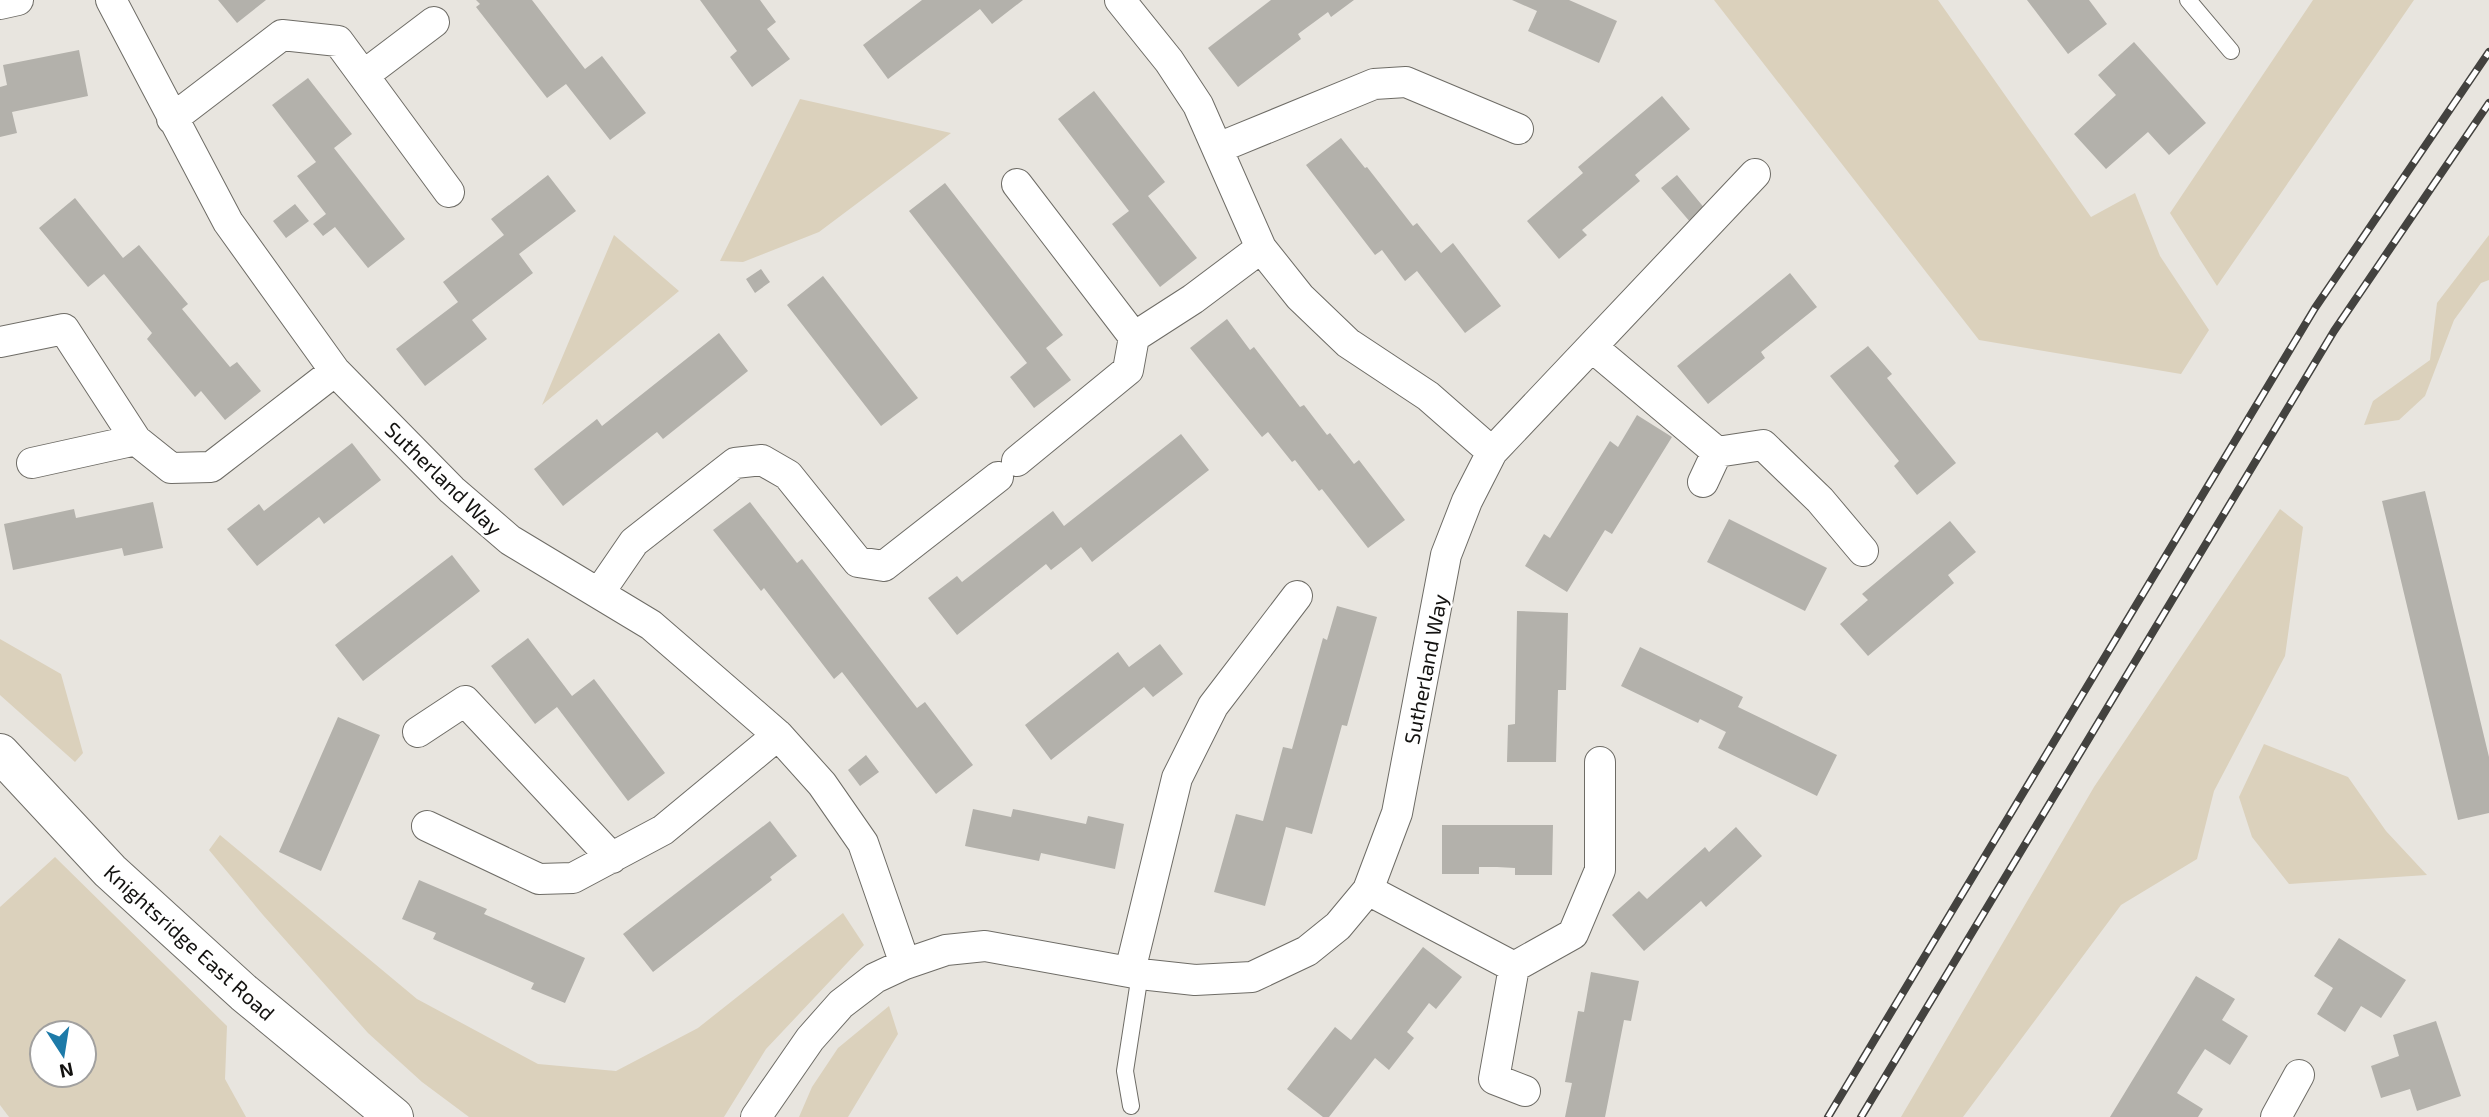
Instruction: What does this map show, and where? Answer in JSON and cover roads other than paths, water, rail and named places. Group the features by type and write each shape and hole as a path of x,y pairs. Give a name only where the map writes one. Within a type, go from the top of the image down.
{"street":[{"path":"0,4 18,0"},
{"name":"Sutherland Way","path":"111,0 228,222 335,371 452,490 510,540 650,625 778,735 822,784 863,843 905,964"},
{"path":"1120,0 1169,61 1198,105 1261,248 1300,297 1348,343 1428,397 1492,452"},
{"path":"364,75 434,22"},
{"path":"172,119 282,35 338,41 449,192"},
{"path":"1218,148 1374,84 1406,82 1518,129"},
{"name":"Sutherland Way","path":"756,1117 810,1040 841,1004 875,978 946,950 985,946 1135,973 1195,980 1252,977 1307,951 1338,926 1367,890 1397,813 1447,555 1467,501 1492,452 1755,174"},
{"path":"1017,184 1134,337"},
{"path":"599,593 634,542 735,463 762,460 788,475 858,562 884,566 1128,370 1134,337 1193,299 1261,248"},
{"path":"0,342 64,329 136,440 171,468 211,467 335,371"},
{"path":"1592,347 1717,452 1763,445 1820,500 1863,551"},
{"path":"32,463 136,440"},
{"path":"1703,482 1717,452"},
{"path":"1135,973 1177,778 1213,706 1297,596"},
{"path":"418,732 465,701 612,858"},
{"path":"427,826 539,879 573,878 663,830 778,735"},
{"name":"Knightsridge East Road","path":"0,753 110,872 244,993 394,1117"},
{"path":"1525,1091 1494,1079 1514,967 1573,933 1600,870 1600,762"},
{"path":"1367,890 1514,967"},
{"path":"2276,1117 2299,1074"}],"lane":[{"path":"2188,0 2231,51"},
{"path":"1131,1106 1125,1071 1135,973"}],"railway":[{"path":"1828,1117 2315,308 2489,52"},
{"path":"1861,1117 2334,331 2489,103"}]}
